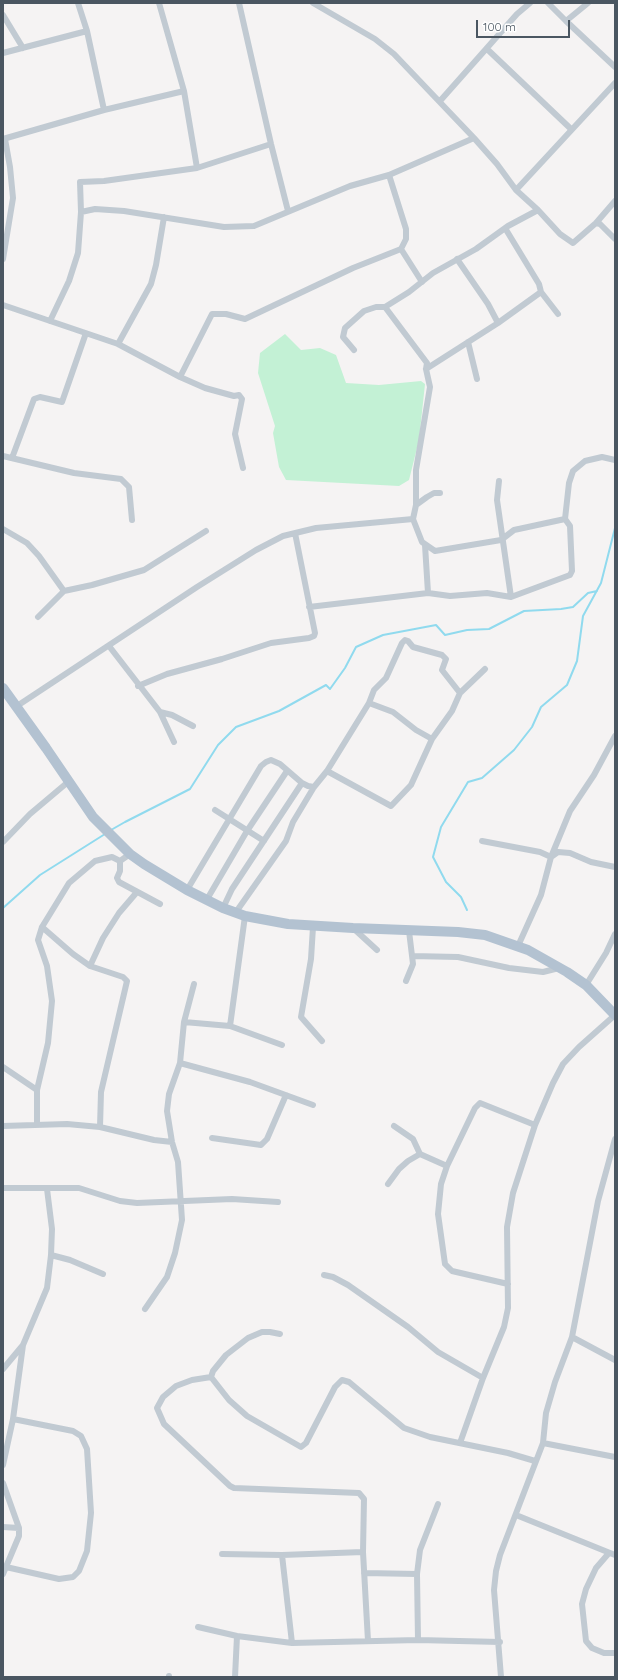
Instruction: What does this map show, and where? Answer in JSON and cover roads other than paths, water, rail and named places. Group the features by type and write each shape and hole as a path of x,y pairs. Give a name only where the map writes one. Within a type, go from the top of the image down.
{"main road":[{"path":"3,688 17,706 68,782 99,824 112,838 130,854 206,901 240,914 313,927 458,932 485,935 518,946 560,968 586,986 615,1015"}],"street":[{"path":"78,3 87,31 104,110"},
{"path":"158,3 184,91 197,168"},
{"path":"239,3 288,211"},
{"path":"313,3 375,39 394,54 440,100 497,164 516,190 538,210 560,234 573,243 596,223 615,201"},
{"path":"440,100 517,14 530,3"},
{"path":"548,3 615,67"},
{"path":"566,21 588,3"},
{"path":"3,15 23,48"},
{"path":"3,53 87,31"},
{"path":"487,49 571,129"},
{"path":"516,190 615,83"},
{"path":"3,259 5,234 13,198 10,167 4,139 104,110 184,91"},
{"path":"81,212 95,209 109,210 224,227 254,226 350,186 389,175 474,138"},
{"path":"50,321 70,281 78,253 81,212 80,182 104,181 197,168 271,144"},
{"path":"180,377 212,314 226,314 245,319 352,268 401,249 406,239 406,229 389,175"},
{"path":"354,350 343,337 345,328 364,311 385,306 505,228 538,210"},
{"path":"118,344 151,284 156,265 164,217"},
{"path":"596,223 600,224 615,239"},
{"path":"505,228 539,284 541,292 558,314"},
{"path":"401,249 422,282"},
{"path":"457,259 488,304 498,323"},
{"path":"426,369 498,323 541,292"},
{"path":"3,305 118,344 180,377 205,388 234,396 239,394 242,399 235,434 243,468"},
{"path":"385,306 427,363 426,369 430,387 416,470 416,505 413,519 422,542 435,551 503,539 514,530 565,519"},
{"path":"12,458 34,399 40,397 62,402 86,333"},
{"path":"468,342 477,379"},
{"path":"3,456 74,473 121,479 129,486 132,520"},
{"path":"309,607 428,593 450,596 487,593 511,597 570,575 572,571 570,526 565,519 569,483 573,472 585,461 602,457 615,460"},
{"path":"499,481 496,500 511,597"},
{"path":"416,505 427,497 440,493"},
{"path":"17,706 256,550 283,536 316,528 413,519"},
{"path":"3,529 27,543 39,556 64,591"},
{"path":"38,617 64,591 92,585 144,570 206,531"},
{"path":"138,686 168,674 271,643 314,636 315,633 295,533"},
{"path":"425,545 428,593"},
{"path":"230,1026 240,914 286,841 293,822 314,787 327,771 369,703 374,690 386,678 405,640 408,641 413,647 442,655 446,659 442,670 460,693"},
{"path":"109,646 138,686 160,712 174,742"},
{"path":"327,771 391,806 411,785 432,739 452,711 460,693 485,669"},
{"path":"369,703 393,712 416,730 432,739"},
{"path":"160,712 172,715 193,726"},
{"path":"518,946 541,895 551,857 570,811 594,775 615,736"},
{"path":"187,890 261,766 271,760 280,764 302,783 314,787"},
{"path":"206,901 247,830 287,771"},
{"path":"3,842 30,814 68,782"},
{"path":"223,908 232,889 302,783"},
{"path":"215,810 264,841"},
{"path":"482,841 540,852 551,857"},
{"path":"551,857 558,852 570,852 591,862 615,867"},
{"path":"120,861 130,854"},
{"path":"37,1124 37,1090 48,1043 52,1001 47,966 38,940 42,927 70,883 95,861 112,857 120,861"},
{"path":"120,861 120,871 117,878 137,892 160,904"},
{"path":"90,966 103,938 119,913 137,892"},
{"path":"42,927 73,954 90,966 123,977 126,980 102,1092 100,1127"},
{"path":"313,927 311,959 301,1017 322,1041"},
{"path":"353,928 377,950"},
{"path":"406,981 413,964 409,931"},
{"path":"586,986 606,953 615,934"},
{"path":"412,956 458,957 509,968 543,972 560,968"},
{"path":"145,1309 167,1277 175,1253 182,1220 178,1162 168,1122 169,1094 180,1063 184,1022 194,984"},
{"path":"460,1443 483,1378 504,1326 508,1308 508,1226 514,1193 535,1126 563,1064 579,1047 615,1015"},
{"path":"184,1022 230,1026 282,1045"},
{"path":"180,1063 250,1082 313,1104"},
{"path":"3,1067 37,1090"},
{"path":"212,1138 261,1145 267,1139 286,1095"},
{"path":"508,1284 452,1271 445,1264 438,1214 441,1184 447,1166 475,1108 480,1103 535,1126"},
{"path":"3,1126 37,1124 100,1127 154,1140 172,1142"},
{"path":"394,1126 413,1139 420,1154 447,1166"},
{"path":"501,1677 500,1642 497,1628 495,1598 496,1571 535,1461 543,1443 546,1413 555,1382 572,1337 598,1201 615,1139"},
{"path":"388,1184 408,1160 420,1154"},
{"path":"3,1188 79,1188 120,1201 137,1203 232,1199 278,1202"},
{"path":"3,1465 13,1419 24,1346 47,1288 52,1229 47,1189"},
{"path":"51,1255 70,1260 103,1274"},
{"path":"324,1275 333,1277 348,1284 408,1327 438,1352 483,1378"},
{"path":"211,1377 213,1371 226,1355 248,1338 262,1332 280,1334"},
{"path":"572,1337 615,1360"},
{"path":"3,1369 24,1346"},
{"path":"211,1377 228,1400 253,1421 301,1447 306,1443 335,1387 342,1380 349,1382 404,1428 430,1437 508,1453 535,1461"},
{"path":"211,1377 192,1380 176,1386 163,1397 157,1408 164,1424 230,1486 234,1488 359,1493 364,1499 363,1552 368,1641"},
{"path":"6,1567 59,1579 73,1577 78,1571 87,1551 91,1513 87,1449 81,1436 73,1431 13,1419"},
{"path":"543,1443 615,1457"},
{"path":"3,1483 19,1528 19,1536 3,1574"},
{"path":"418,1640 416,1574 420,1550 438,1504"},
{"path":"516,1515 612,1554 596,1568 586,1589 582,1604 586,1641 592,1648 604,1653 615,1653"},
{"path":"3,1527 19,1528"},
{"path":"222,1554 282,1556 363,1552"},
{"path":"282,1556 292,1643"},
{"path":"364,1573 416,1574"},
{"path":"198,1627 237,1636 292,1643 418,1640 500,1642"},
{"path":"235,1677 237,1636"}],"waterway":[{"path":"467,910 461,897 446,882 433,857 441,827 468,782 482,778 514,750 532,727 541,707 567,685 577,661 583,616 601,583 615,528"},
{"path":"111,830 190,789 218,745 236,727 279,711 326,685 330,689 345,668 356,647 383,635 436,625 445,635 467,630 489,629 524,611 573,607 588,593 597,591"},
{"path":"3,908 40,875 105,834"}]}
